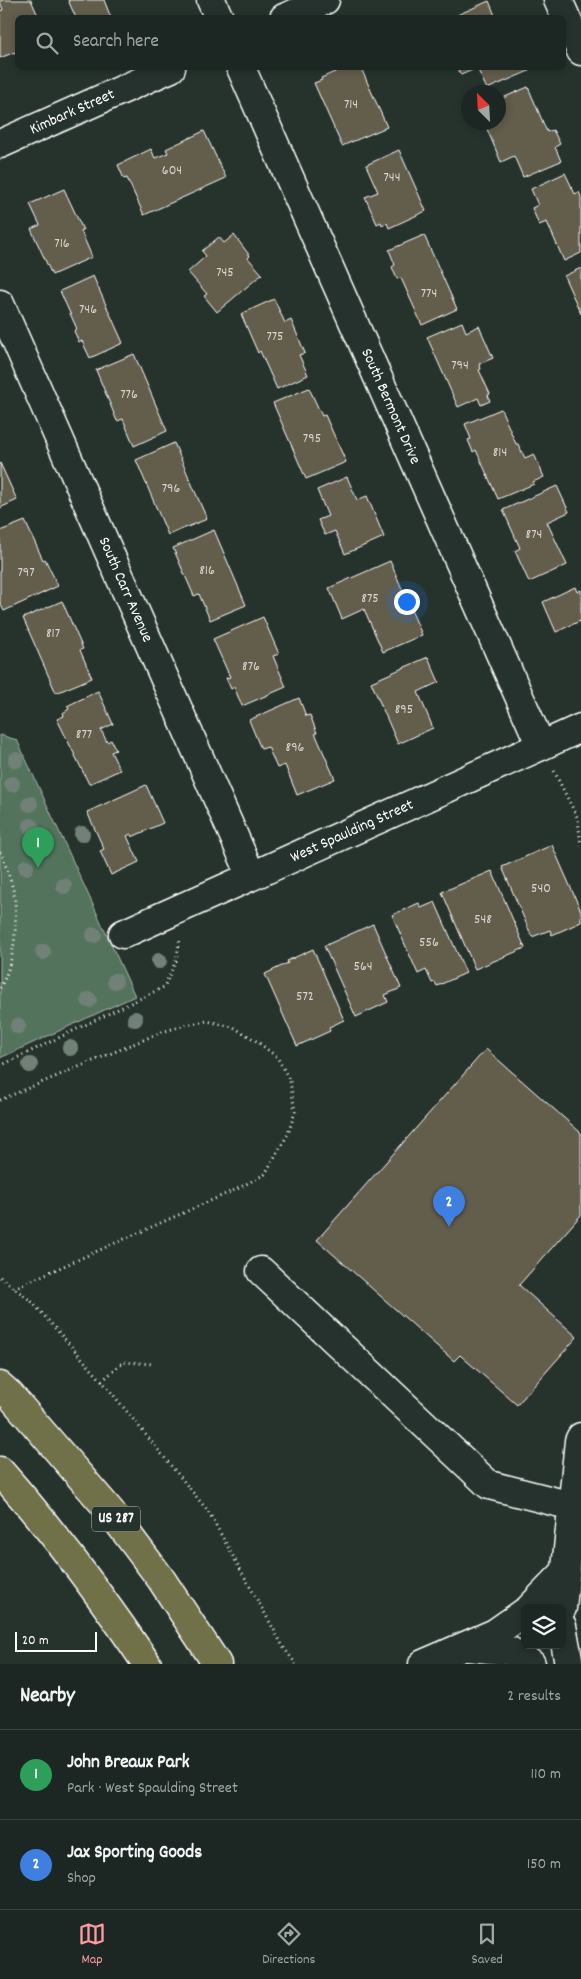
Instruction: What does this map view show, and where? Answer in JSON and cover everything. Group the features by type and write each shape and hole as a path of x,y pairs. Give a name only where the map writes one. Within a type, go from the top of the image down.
{"main road":[{"name":"US 287","path":"0,1386 10,1395 110,1511 161,1579 217,1664"},
{"path":"0,1470 28,1502 80,1571 146,1664"}],"street":[{"path":"211,0 218,15"},
{"path":"291,15 325,0"},
{"path":"558,0 565,15"},
{"path":"566,18 581,52"},
{"name":"Kimbark Street","path":"0,144 166,70"},
{"name":"South Bermont Drive","path":"242,70 541,746"},
{"name":"South Carr Avenue","path":"0,304 251,875"},
{"name":"West Spaulding Street","path":"123,934 581,728"},
{"path":"261,1272 489,1485 572,1506"},
{"path":"562,1604 581,1437"},
{"path":"534,1604 566,1571"},
{"path":"423,1664 495,1633 521,1615"},
{"path":"462,1647 510,1651 531,1664"},
{"path":"566,1648 569,1664"}],"path":[{"path":"541,746 578,819 581,847"},
{"path":"0,852 14,900 14,944 5,979 0,988"},
{"path":"0,1066 164,987 176,961 181,936 171,912"},
{"path":"0,1100 162,1032 185,1025 207,1022 233,1027 256,1040 277,1057 290,1081 295,1112 288,1134 265,1174 238,1189 14,1288"},
{"path":"0,1278 31,1301 102,1381 208,1512 284,1648 296,1664"},
{"path":"102,1381 123,1362 153,1364"}],"green space":[{"path":"0,735 17,740 135,996 0,1058"}],"building":[{"path":"31,0 38,15 15,15 15,52 0,58 0,11 3,10 0,1"},
{"path":"68,0 104,0 110,15 75,15"},
{"path":"489,1 495,15 457,15"},
{"path":"339,70 362,70 387,127 342,146 314,83 322,80 321,78"},
{"path":"458,70 472,70 461,75"},
{"path":"478,70 528,70 496,85 485,85"},
{"path":"528,87 547,132 553,130 560,144 555,147 561,161 523,177 514,156 501,162 487,130 506,130 506,97"},
{"path":"204,131 226,178 144,215 127,178 124,179 118,165 151,149 155,158 168,153 166,149"},
{"path":"399,150 426,211 389,228 387,223 382,225 381,222 377,224 365,197 378,192 366,165"},
{"path":"565,173 575,194 579,192 581,197 581,253 564,261 547,222 539,225 532,208 538,205 531,189"},
{"path":"64,189 83,230 81,231 92,257 52,275 31,229 40,225 30,204"},
{"path":"234,235 250,256 248,258 262,274 217,312 204,296 207,294 188,272 206,256 202,251 219,237 224,243"},
{"path":"424,235 457,309 422,325 401,278 397,279 392,267 395,265 389,250"},
{"path":"581,268 581,314 564,276"},
{"path":"93,276 123,343 90,358 82,341 79,342 74,331 77,329 60,291"},
{"path":"274,299 285,323 291,320 305,353 299,355 308,375 277,389 260,351 258,353 241,314"},
{"path":"462,322 466,332 479,326 493,358 479,364 481,369 479,370 490,394 488,395 490,401 481,405 478,398 458,407 427,337"},
{"path":"134,354 167,431 134,446 123,419 117,421 96,370"},
{"path":"309,388 322,416 325,415 346,462 306,479 273,403"},
{"path":"501,409 516,444 518,444 525,458 534,454 544,477 533,482 534,484 498,499 476,450 473,452 468,440 471,439 465,424"},
{"path":"174,443 207,519 168,535 136,460"},
{"path":"0,463 17,500 0,508"},
{"path":"347,477 357,500 367,496 384,537 345,554 335,531 325,535 318,520 328,516 317,490"},
{"path":"557,486 569,512 547,522 567,565 529,582 515,551 520,548 503,510"},
{"path":"25,521 43,560 45,559 58,586 4,611 0,603 0,531"},
{"path":"214,530 246,605 210,620 199,594 194,596 173,548"},
{"path":"390,561 422,635 383,652 364,609 342,619 329,588"},
{"path":"575,587 577,592 581,590 581,624 580,621 556,632 543,602"},
{"path":"62,601 83,649 80,650 92,678 56,693 23,618"},
{"path":"263,617 279,654 273,656 286,687 242,706 234,687 231,689 226,678 230,677 213,639"},
{"path":"428,657 439,682 418,692 433,728 398,744 371,682"},
{"path":"98,691 113,724 101,730 107,742 111,740 116,750 111,752 120,770 89,784 57,719 64,716 63,713 69,709 67,706"},
{"path":"299,698 306,716 310,715 317,733 315,733 335,779 297,795 285,765 277,768 268,747 261,749 249,720"},
{"path":"146,785 163,823 132,837 131,834 127,836 139,862 111,875 100,851 104,849 87,812"},
{"path":"552,845 581,911 581,922 552,935 550,930 532,937 502,867"},
{"path":"492,871 525,948 475,969 442,892"},
{"path":"435,902 466,973 437,986 435,982 432,983 426,970 418,974 392,915 419,903 421,908"},
{"path":"373,924 401,988 385,995 388,1002 356,1017 324,946"},
{"path":"313,949 344,1020 329,1027 330,1031 297,1046 265,974"},
{"path":"486,1049 581,1133 581,1215 519,1285 577,1337 517,1405 460,1355 454,1361 317,1240"}],"place":[{"name":"John Breaux Park","path":"38,868"},
{"name":"Jax Sporting Goods","path":"449,1227"}]}
